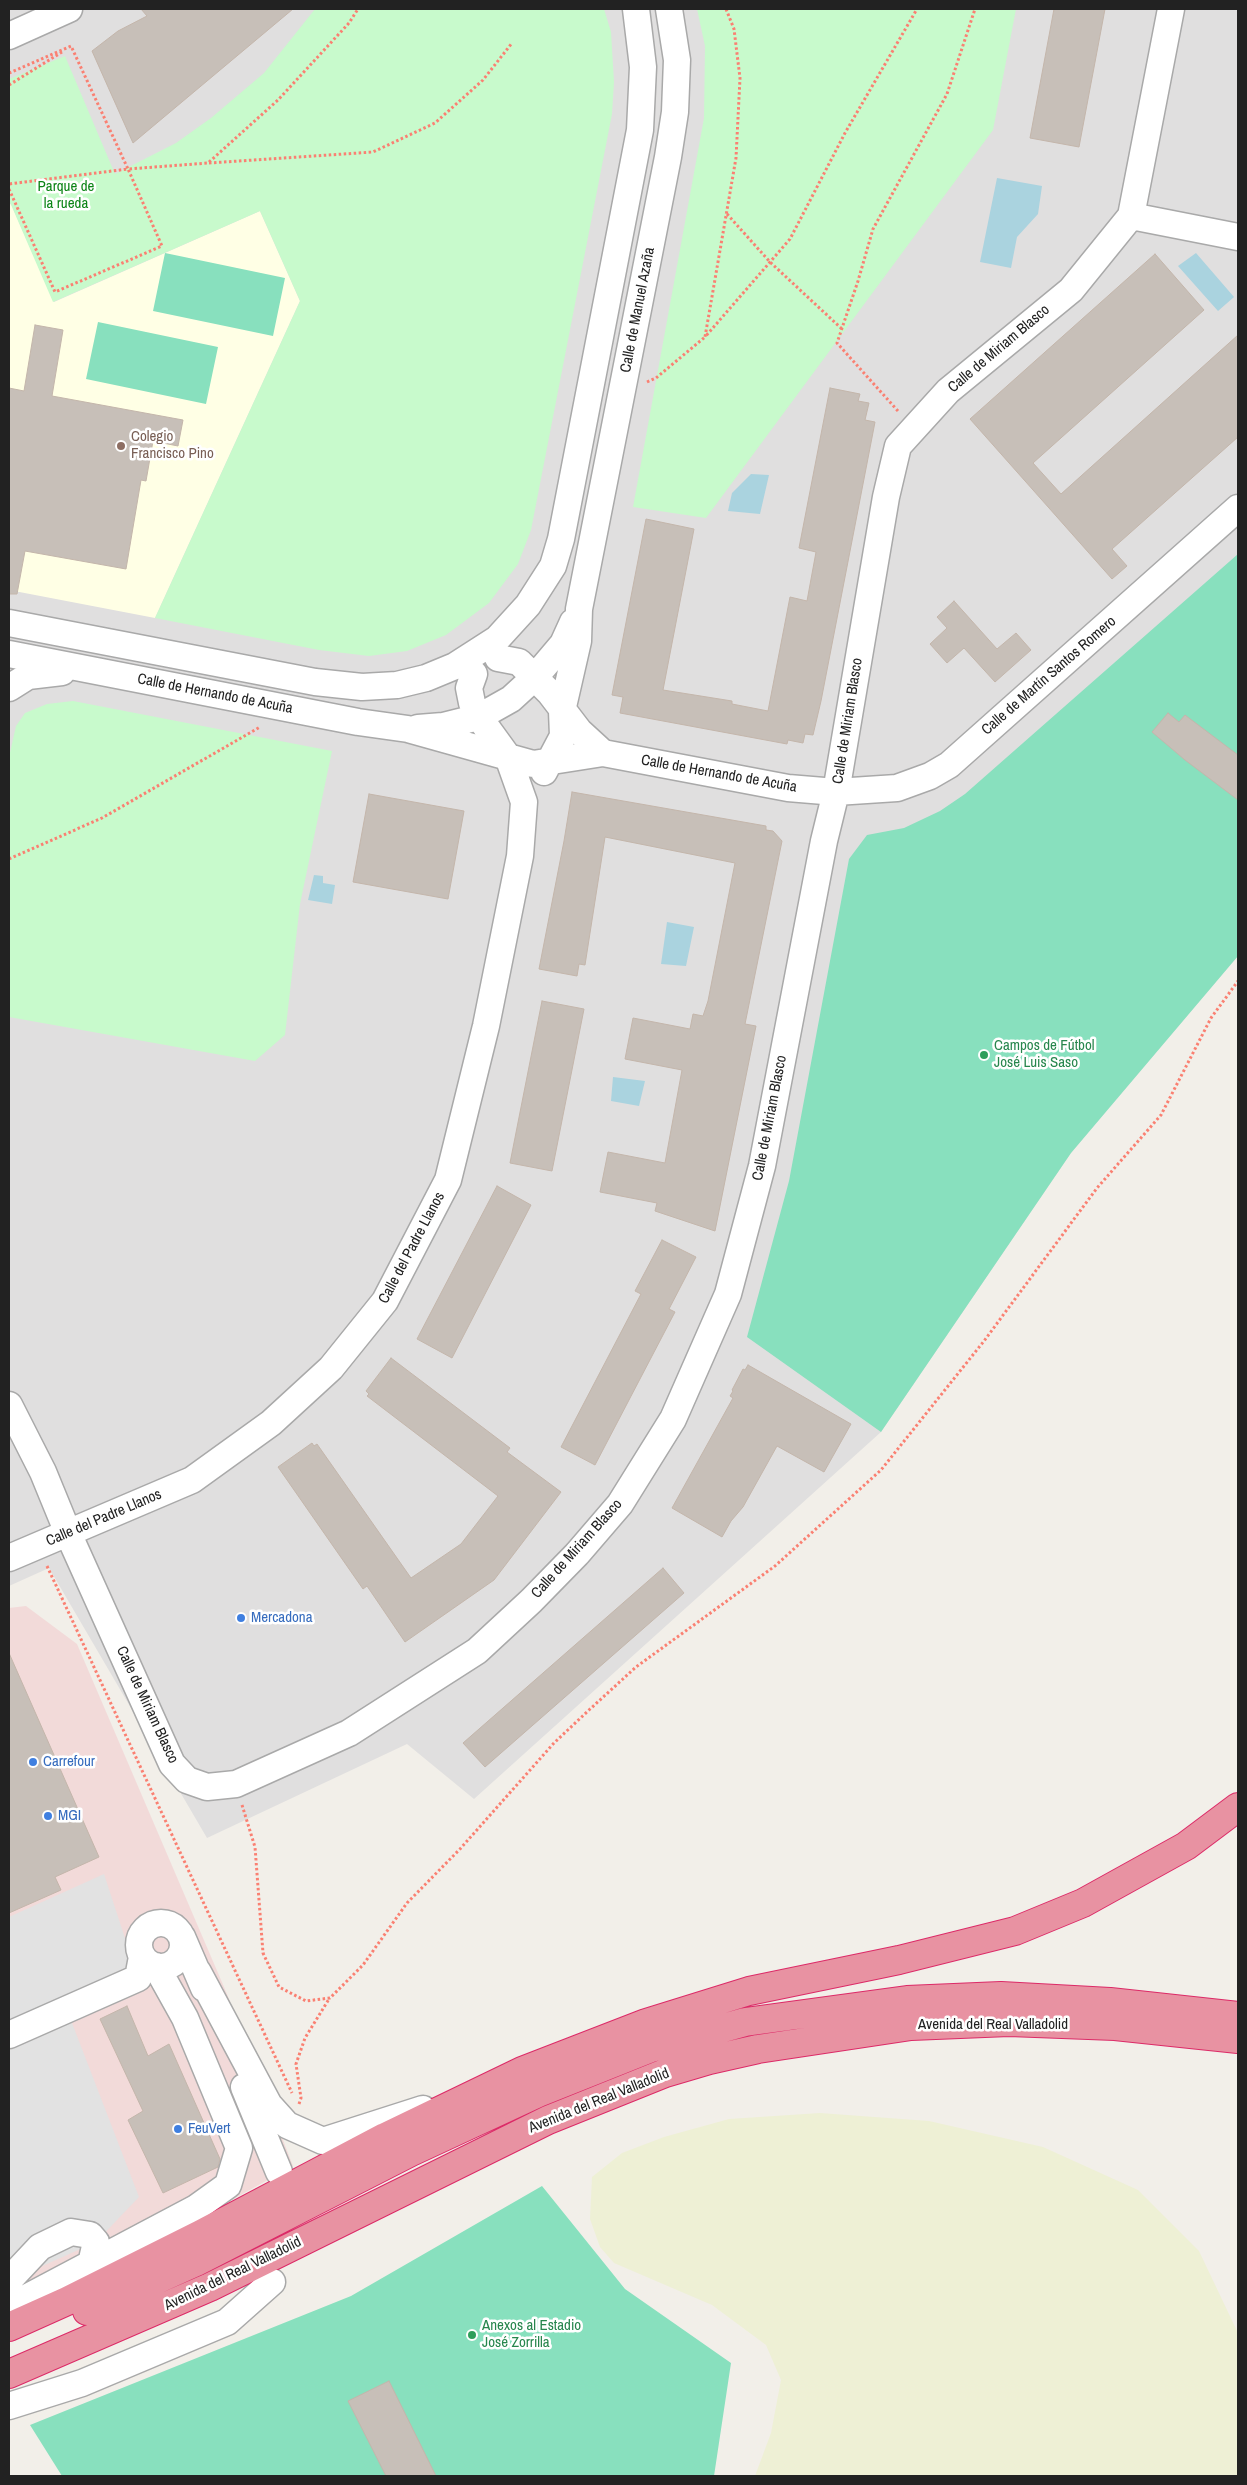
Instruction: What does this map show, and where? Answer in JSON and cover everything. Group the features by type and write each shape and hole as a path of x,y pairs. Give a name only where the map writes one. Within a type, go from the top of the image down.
{"highway":[{"path":"9,2327 192,2238 385,2137 522,2070 646,2023 749,1991 899,1960 1015,1931 1083,1903 1178,1851 1238,1807"},
{"name":"Avenida del Real Valladolid","path":"9,2343 70,2319 196,2262 411,2152 538,2093 652,2048 745,2022 907,2000 1000,1996 1110,2002 1238,2016"},
{"name":"Avenida del Real Valladolid","path":"9,2374 210,2287 548,2120 665,2074 709,2060 758,2049 911,2026 1009,2022 1115,2026 1238,2039"}],"street":[{"path":"603,753 579,731 535,677 519,662 498,648 524,633 544,600 561,539 640,130 643,67 636,9"},
{"name":"Calle de Manuel Azaña","path":"551,762 563,736 562,710 578,641 579,609 674,121 676,60 669,9"},
{"name":"Calle de Miriam Blasco","path":"9,1406 43,1472 68,1533 172,1764 187,1780 207,1788 236,1784 349,1733 477,1651 531,1601 577,1554 620,1504 673,1420 728,1294 762,1166 824,841 836,792 886,497 898,446 948,391 1070,290 1132,216 1172,9"},
{"path":"9,36 62,12"},
{"path":"1132,216 1238,237"},
{"name":"Calle de Martín Santos Romero","path":"836,792 897,788 930,776 949,764 1238,508"},
{"name":"Calle de Manuel Azaña","path":"535,677 563,644 579,609"},
{"name":"Calle de Hernando de Acuña","path":"14,653 116,644 315,682 362,687 412,696 442,688 474,674 498,648"},
{"name":"Calle de Hernando de Acuña","path":"362,687 397,685 426,678 498,648"},
{"name":"Calle de Hernando de Acuña","path":"14,653 84,669 408,729 533,764 603,753 788,788 836,792"},
{"path":"474,674 469,688 479,717 508,757"},
{"name":"Calle de Hernando de Acuña","path":"408,729 443,726 479,717 511,698 535,677"},
{"name":"Calle del Padre Llanos","path":"20,1553 192,1480 272,1423 331,1368 385,1301 448,1180 486,1026 520,856 524,802 508,757"},
{"name":"Calle del Padre Llanos","path":"524,802 551,762"},
{"path":"9,2308 196,2208 228,2185 239,2148 185,2018 139,1943 145,1929 151,1925 168,1924 179,1931 198,1972 279,2172"},
{"path":"9,2035 69,2014 138,1978 176,1962 183,1950 182,1937"},
{"path":"198,1972 269,2105 287,2125 323,2141 424,2109 522,2070"},
{"path":"9,2280 40,2247 72,2232 90,2235 96,2242 91,2264"},
{"path":"9,2406 82,2383 227,2322 272,2282"}],"path":[{"path":"208,164 278,100 349,23 358,9"},
{"path":"705,336 736,158 740,78 734,29 726,9"},
{"path":"656,378 705,336 790,239 844,133 917,9"},
{"path":"914,428 837,342 873,229 948,94 975,9"},
{"path":"9,189 56,292 162,246 71,46 62,12"},
{"path":"9,184 128,169 373,152 435,123 482,80 512,43"},
{"path":"9,73 71,46"},
{"path":"9,85 71,46"},
{"path":"727,214 770,262 842,329"},
{"path":"9,860 102,818 268,722 282,707"},
{"path":"20,1553 49,1568 298,2107 301,2098 296,2064 305,2038 330,1998 363,1965 407,1904 460,1850 554,1744 589,1710 636,1667 775,1566 881,1470 984,1341 1097,1188 1161,1115 1211,1018 1238,981"},
{"path":"236,1784 255,1847 263,1953 279,1987 306,2001 330,1998"}],"shaded area":[{"path":"9,9 1238,9 1238,956 1071,1153 881,1432 474,1799 407,1744 207,1838 49,1568 9,1586"},
{"name":"Colegio Francisco Pino","path":"11,204 54,302 260,211 300,301 155,618 9,590 9,205"},
{"path":"26,1606 77,1644 227,1994 293,2166 228,2202 9,2297 9,1608"},
{"path":"104,1874 138,1978 67,2010 139,2197 96,2242 9,2281 9,1917"},
{"path":"820,2113 929,2121 1043,2147 1138,2190 1199,2251 1238,2333 1238,2476 755,2476 771,2433 781,2380 766,2345 712,2305 614,2263 600,2247 590,2219 592,2177 622,2153 664,2137 729,2119"}],"green space":[{"name":"Parque de la rueda","path":"315,9 604,9 611,32 614,82 612,114 531,530 518,564 489,603 446,635 407,651 369,656 319,650 155,618 300,301 260,211 53,302 9,200 9,79 65,56 115,174 176,143 211,118 264,73"},
{"path":"697,9 1016,9 993,130 706,518 633,507 704,118 705,46"},
{"path":"165,253 285,278 273,336 153,311"},
{"path":"98,322 218,347 206,404 86,379"},
{"name":"Campos de Fútbol José Luis Saso","path":"1238,554 1238,956 1071,1153 881,1432 747,1337 789,1181 849,859 867,835 904,828 940,811 965,794"},
{"path":"73,701 332,751 300,904 285,1035 255,1061 9,1017 9,757 16,726 25,713 47,704"},
{"name":"Anexos al Estadio José Zorrilla","path":"542,2186 625,2289 731,2363 714,2476 62,2476 30,2425 351,2296"}],"water":[{"path":"997,178 1042,186 1038,214 1017,237 1011,268 980,262"},
{"path":"1196,253 1234,297 1218,311 1178,266"},
{"path":"751,474 769,475 760,514 728,511 732,493"},
{"path":"314,875 323,876 323,883 335,885 332,904 308,900"},
{"path":"667,922 694,927 686,966 661,964"},
{"path":"613,1077 645,1081 639,1106 611,1101"}],"building":[{"path":"141,9 293,9 133,143 92,51 118,31 147,16"},
{"path":"1054,9 1105,9 1079,147 1030,138"},
{"path":"1155,254 1204,310 1033,463 1061,494 1238,335 1238,437 1112,549 1127,566 1112,579 970,419"},
{"path":"35,325 63,330 52,396 183,420 178,446 153,441 146,481 141,480 126,569 25,551 17,594 9,594 9,388 24,391"},
{"path":"830,388 860,394 858,401 869,403 865,420 875,422 813,735 805,734 803,743 788,740 787,744 620,713 623,697 612,695 646,519 694,529 663,690 732,701 732,704 768,711 790,597 807,601 816,552 799,548"},
{"path":"954,601 997,649 1016,633 1031,650 995,682 964,648 947,663 930,644 947,628 937,617"},
{"path":"1168,713 1179,722 1185,715 1238,755 1238,800 1152,732"},
{"path":"572,792 766,826 766,830 773,831 782,841 745,1024 756,1026 715,1231 655,1211 657,1203 600,1192 608,1152 665,1163 682,1070 625,1059 633,1018 690,1029 693,1014 703,1016 708,1001 735,863 605,837 585,965 579,964 577,976 539,969"},
{"path":"369,794 464,811 448,899 353,882"},
{"path":"542,1001 584,1009 552,1171 510,1163"},
{"path":"497,1186 531,1205 452,1358 417,1339"},
{"path":"662,1240 696,1257 669,1309 675,1312 595,1465 561,1447 641,1294 635,1291"},
{"path":"391,1358 510,1448 507,1452 561,1492 494,1580 405,1642 367,1586 363,1589 278,1467 312,1443 314,1446 317,1444 411,1578 461,1544 498,1496 367,1396 369,1394 366,1391"},
{"path":"748,1365 851,1424 824,1472 777,1446 743,1507 731,1521 722,1537 672,1508 733,1398 730,1396 732,1390 743,1369 745,1370"},
{"path":"663,1568 684,1593 485,1767 463,1743"},
{"name":"Carrefour","path":"9,1653 99,1857 55,1877 61,1890 9,1913"},
{"path":"127,2006 148,2056 169,2044 220,2159 218,2167 163,2193 128,2120 143,2111 100,2019"},
{"path":"389,2381 436,2476 386,2476 348,2401"}],"place":[{"name":"Colegio Francisco Pino","path":"121,446"},
{"name":"Campos de Fútbol José Luis Saso","path":"984,1055"},
{"name":"Mercadona","path":"241,1618"},
{"name":"Carrefour","path":"33,1762"},
{"name":"MGI","path":"48,1816"},
{"name":"FeuVert","path":"178,2129"},
{"name":"Anexos al Estadio José Zorrilla","path":"472,2335"}]}
